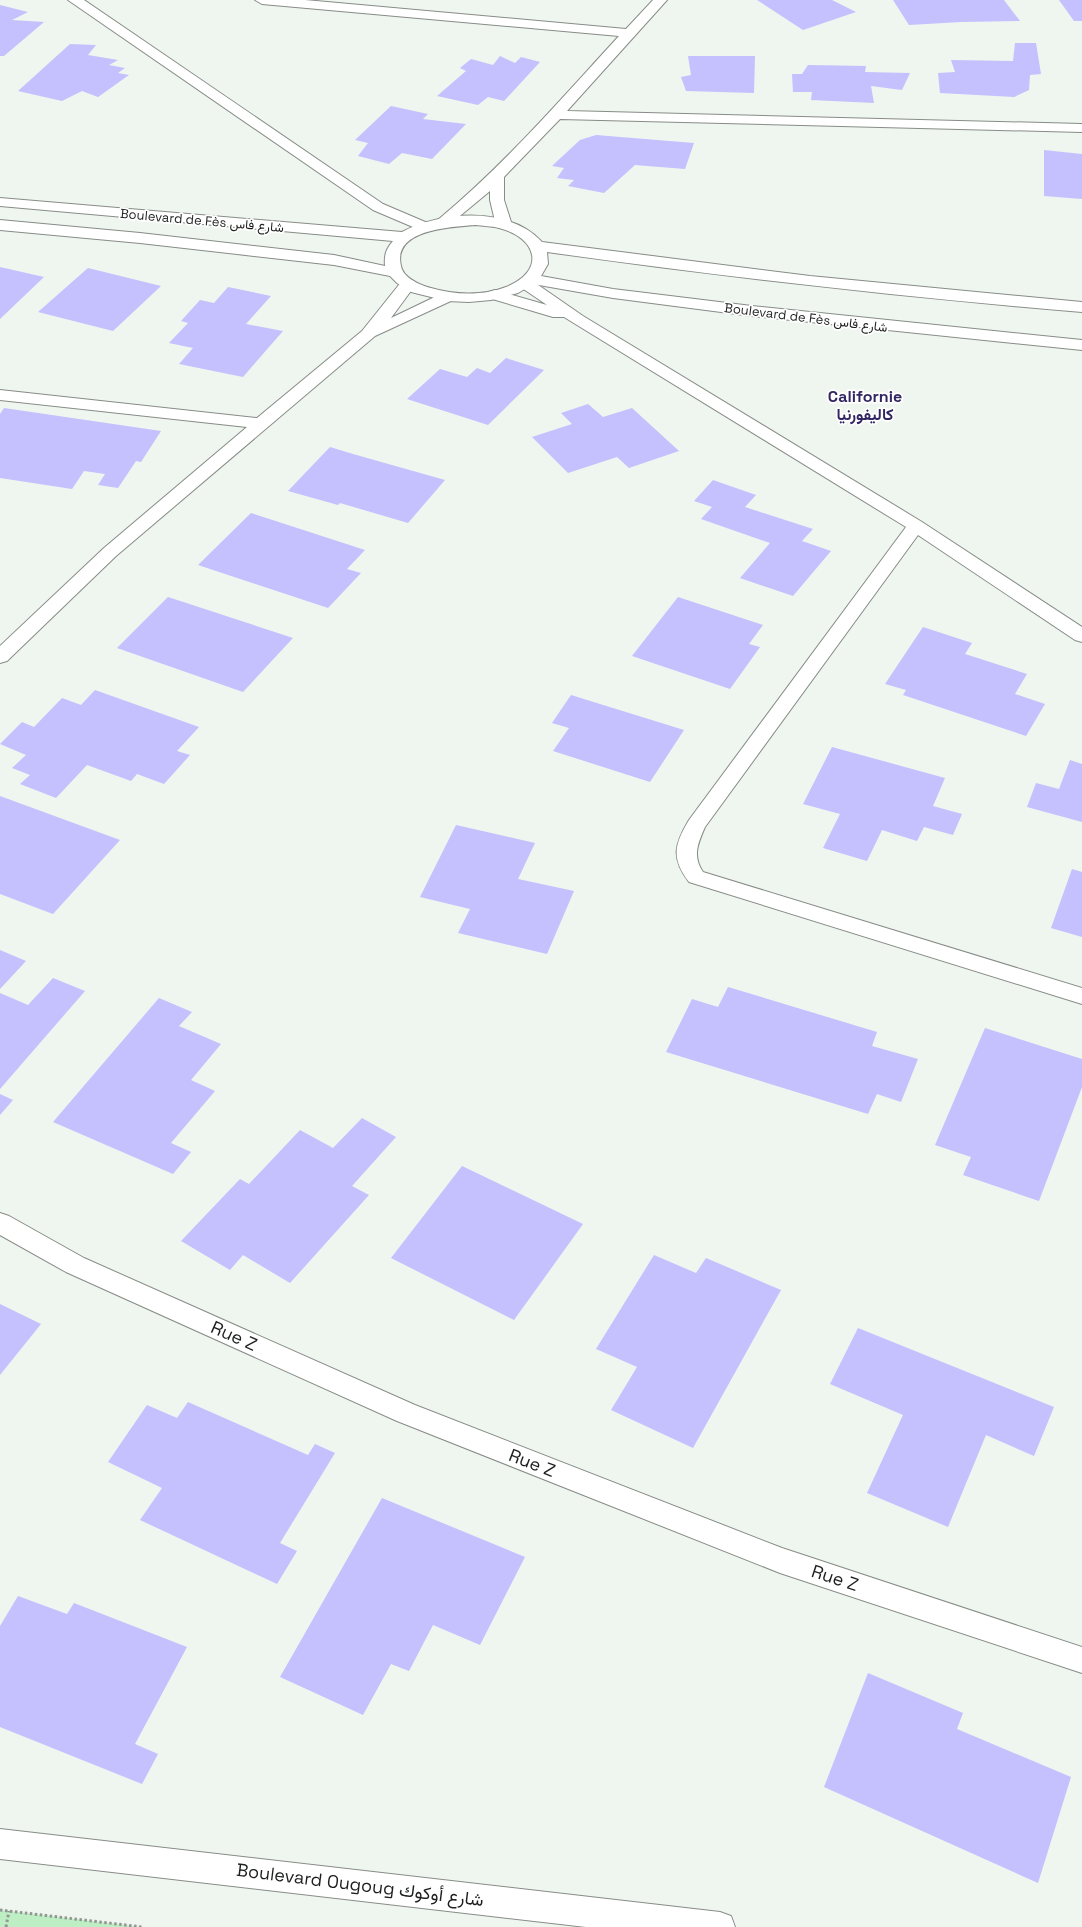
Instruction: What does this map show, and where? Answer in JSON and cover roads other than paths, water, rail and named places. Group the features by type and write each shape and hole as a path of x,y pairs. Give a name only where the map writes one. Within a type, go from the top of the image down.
{"street":[{"path":"75,0 378,207 425,227"},
{"path":"262,0 628,33"},
{"path":"444,222 497,177 660,0"},
{"path":"555,115 1082,128"},
{"path":"497,177 497,200 504,225"},
{"name":"Boulevard de Fès شارع فاس","path":"0,202 250,225 405,237"},
{"path":"475,220 504,225 531,237 538,246 543,257 540,268 528,281 511,290 471,298 425,292 408,284 394,272 391,260 394,248 405,237 425,227 444,222 475,220"},
{"name":"Boulevard de Fès شارع فاس","path":"0,225 148,239 334,260 394,272"},
{"path":"538,246 778,278 953,297 1082,307"},
{"path":"528,281 577,319 916,526 1082,636"},
{"name":"Boulevard de Fès شارع فاس","path":"528,281 721,307 944,333 1082,345"},
{"path":"0,657 110,552 368,334 392,306 408,284"},
{"path":"495,294 577,319"},
{"path":"368,334 447,296"},
{"path":"0,395 261,423"},
{"path":"916,526 696,825 685,850 688,867 696,877 1082,996"},
{"name":"Rue Z","path":"0,1223 75,1265 406,1413 780,1560 1082,1660"},
{"name":"Boulevard Ougoug شارع أوكوك","path":"0,1844 720,1927"}],"district":[{"name":"Californie كاليفورنيا","path":"865,405"}]}
